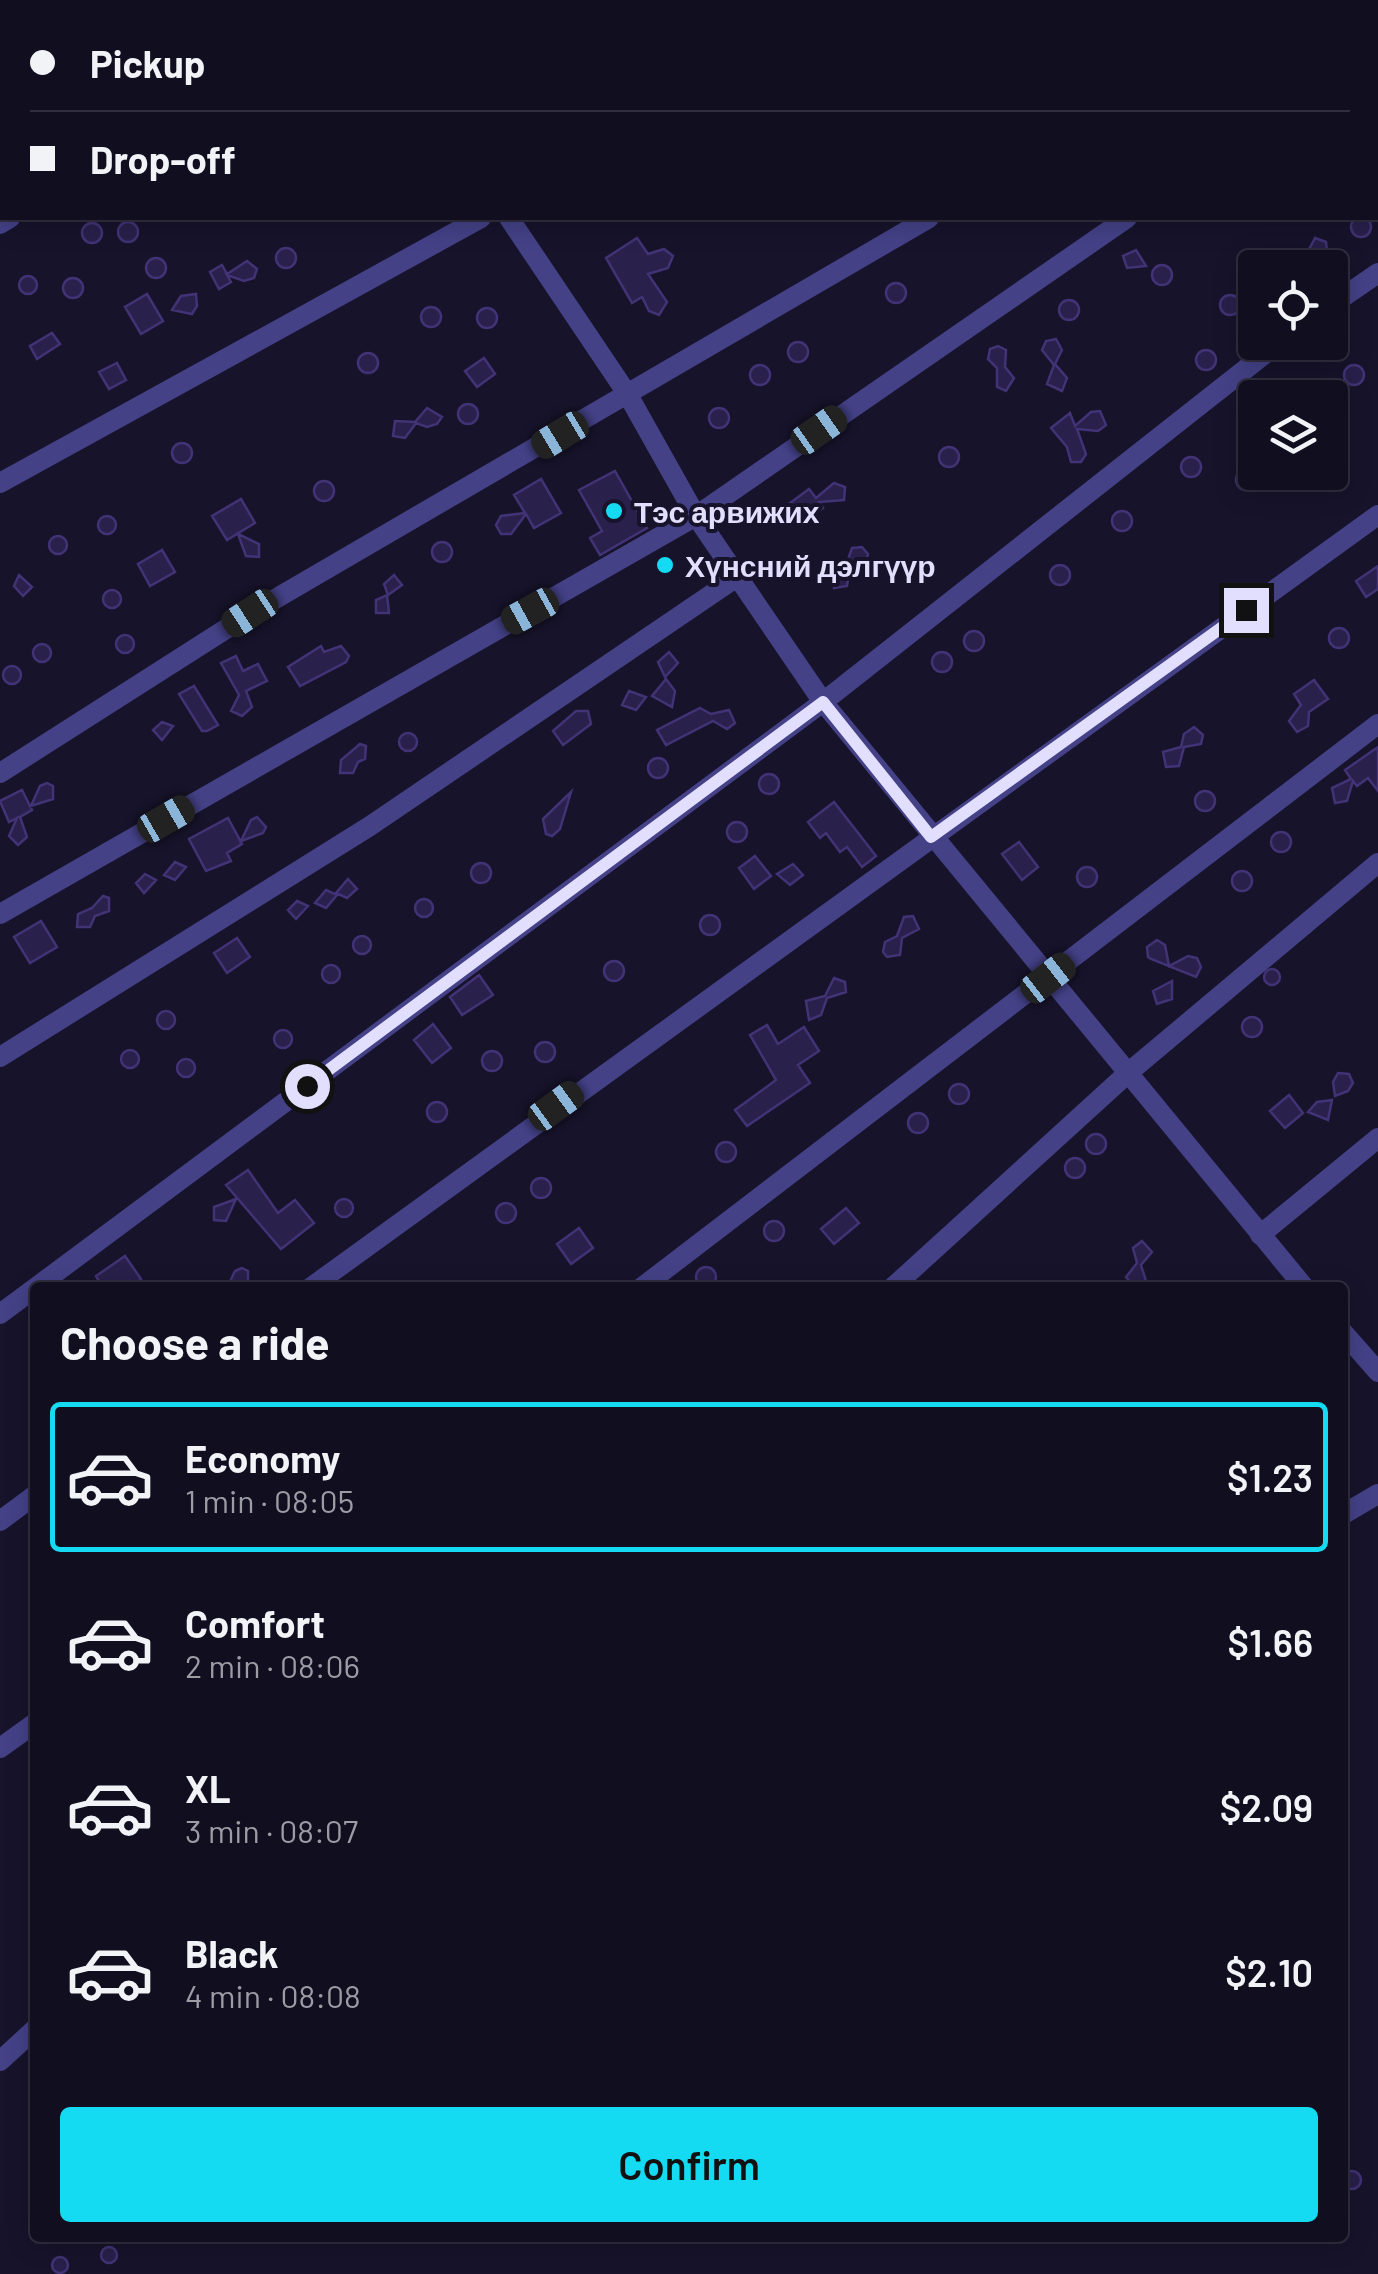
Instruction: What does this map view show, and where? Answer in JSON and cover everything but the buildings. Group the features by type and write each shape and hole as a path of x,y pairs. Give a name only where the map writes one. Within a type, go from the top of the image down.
{"street":[{"path":"0,483 476,220"},
{"path":"509,220 628,395 696,516 823,702 1299,1282"},
{"path":"0,773 250,613 926,220"},
{"path":"0,914 696,516 1124,220"},
{"path":"1348,294 1378,273"},
{"path":"43,1282 823,702 1257,360"},
{"path":"318,1282 1378,514"},
{"path":"0,1057 370,826 737,577"},
{"path":"649,1282 1378,724"},
{"path":"899,1282 1128,1073 1378,862"},
{"path":"1260,1235 1378,1138"},
{"path":"0,1314 30,1292"},
{"path":"1348,1338 1378,1372"},
{"path":"1348,1512 1378,1494"},
{"path":"0,1521 30,1499"},
{"path":"0,1748 30,1727"},
{"path":"1,2054 30,2033"}],"place":[{"name":"Тэс арвижих","path":"614,511"},
{"name":"Хүнсний дэлгүүр","path":"665,565"}],"route":[{"path":"307,1086 590,871 823,702 931,837 1246,610"}]}
